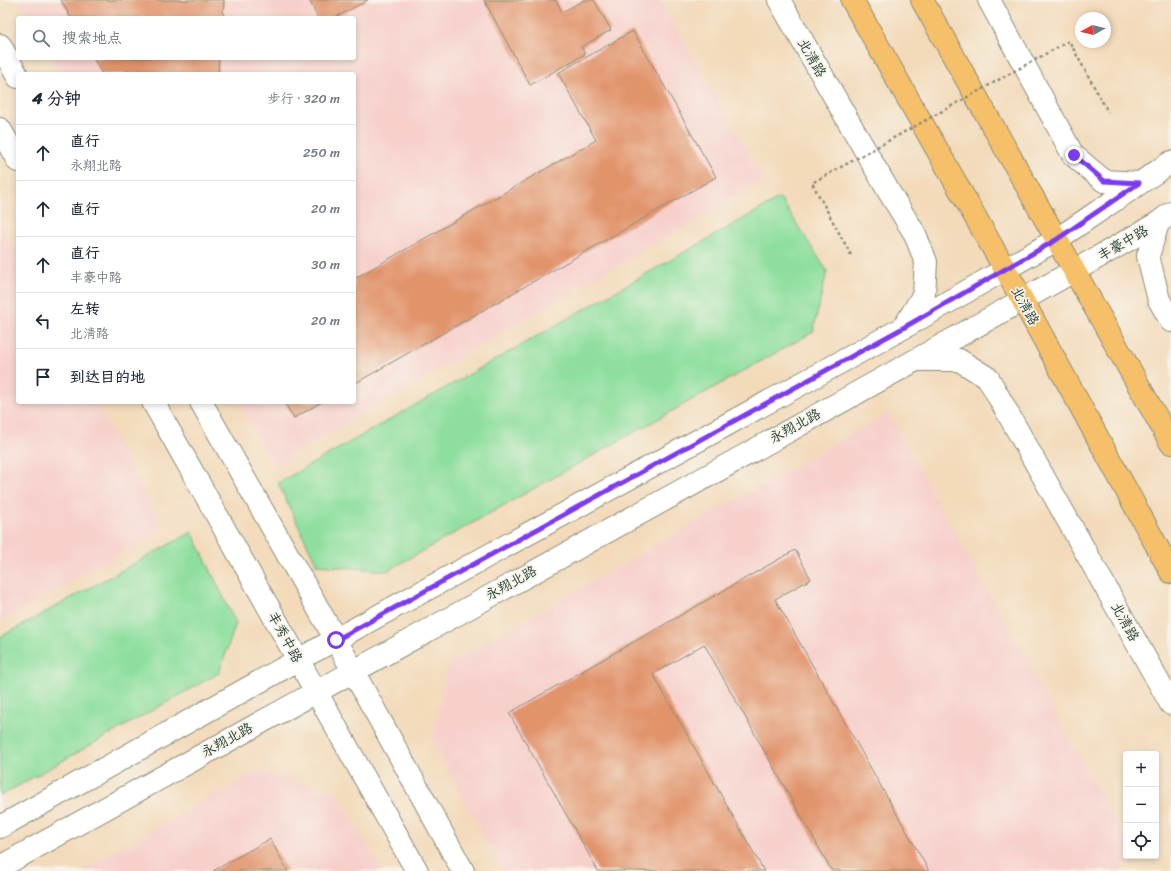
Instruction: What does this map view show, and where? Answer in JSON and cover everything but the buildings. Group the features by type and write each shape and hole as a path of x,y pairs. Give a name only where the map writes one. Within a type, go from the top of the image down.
{"main road":[{"name":"北清路","path":"852,0 1023,301 1171,572"},
{"path":"922,0 1171,443"}],"street":[{"name":"北清路","path":"779,0 888,192 914,234 926,262 924,294 903,328"},
{"path":"989,0 1074,155 1104,181 1139,183"},
{"path":"0,45 16,73"},
{"path":"0,129 16,157"},
{"path":"0,827 298,660 903,328 1056,240 1171,162"},
{"path":"1165,218 1148,256 1159,300 1171,321"},
{"name":"丰豪中路","path":"1023,301 1165,218"},
{"name":"永翔北路","path":"0,867 315,691 1023,301"},
{"name":"北清路","path":"916,360 959,360 988,378 1171,704"},
{"name":"丰秀中路","path":"154,404 417,871"},
{"path":"202,404 353,670 463,871"}],"path":[{"path":"851,256 812,183 1069,41 1108,112"}],"shaded area":[{"path":"20,0 659,0 764,180 273,466 240,404 356,404 356,72 60,72 53,60 356,60 356,16 29,16"},
{"path":"0,225 16,254 16,404 96,404 164,529 0,622"},
{"path":"888,413 1123,836 1123,859 1136,859 1137,861 1118,871 502,871 432,740 449,664"},
{"path":"257,771 335,792 382,871 81,871"}],"green space":[{"path":"780,198 827,271 813,332 387,571 317,565 278,483"},
{"path":"192,532 236,623 219,673 0,796 0,637"}],"route":[{"path":"336,640 903,328 1056,240 1139,183 1104,181 1074,155"}]}
